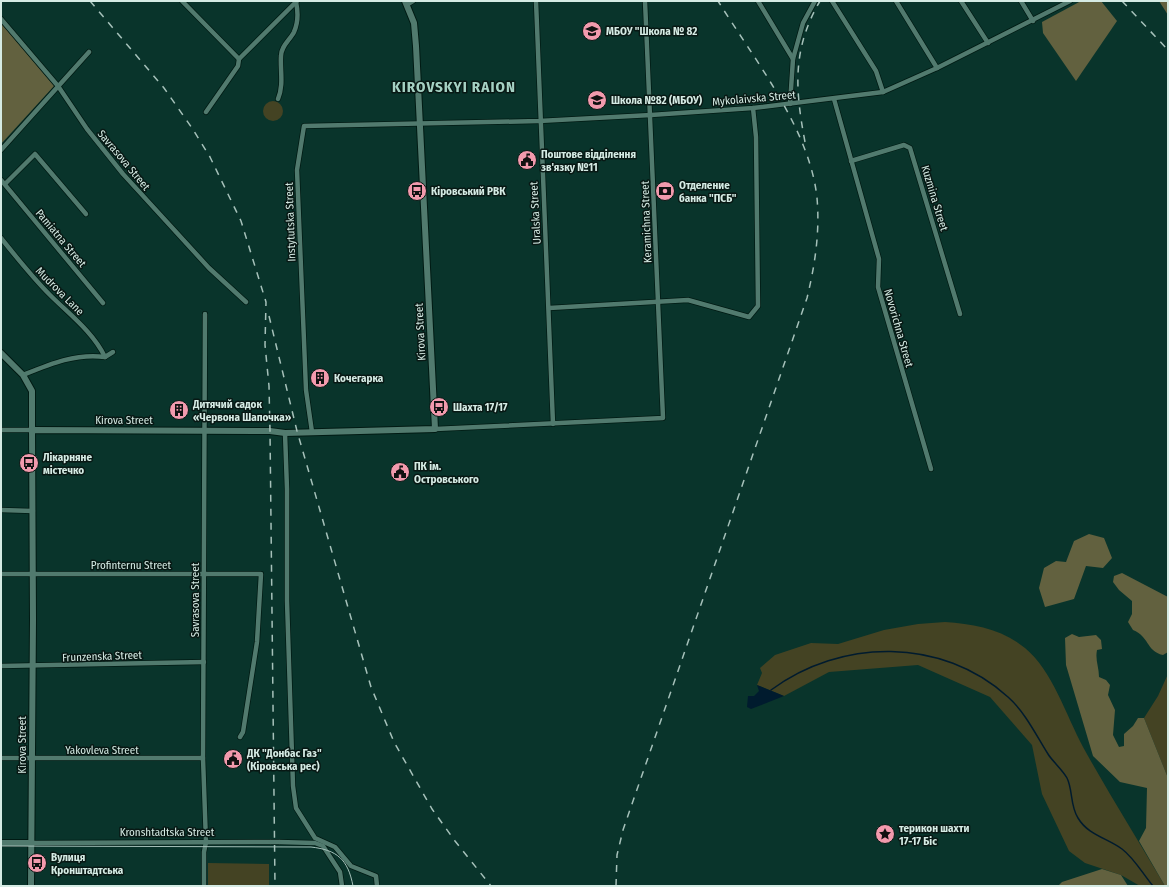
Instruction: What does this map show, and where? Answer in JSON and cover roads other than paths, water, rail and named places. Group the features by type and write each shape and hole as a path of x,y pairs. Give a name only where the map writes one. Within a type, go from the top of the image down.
{"main road":[{"name":"Kirova Street","path":"31,886 33,574 32,430 270,431 285,433 435,429 414,23 409,2"},
{"path":"1,353 4,359 23,375 32,391 32,430"},
{"name":"Kronshtadtska Street","path":"1,843 31,843"}],"street":[{"path":"182,1 240,60"},
{"path":"206,112 238,66 240,60 296,1"},
{"path":"278,98 282,89 281,55 286,42 294,32 298,14 296,1"},
{"name":"Uralska Street","path":"536,1 539,121 549,308 553,424"},
{"name":"Keramichna Street","path":"553,424 662,418 659,302 646,1"},
{"path":"758,1 793,59"},
{"path":"790,104 793,59 803,24 815,1"},
{"path":"832,1 876,71 883,92"},
{"path":"896,1 937,68"},
{"path":"961,1 988,43"},
{"path":"1021,1 1033,21"},
{"name":"Mykolaivska Street","path":"420,124 539,121 753,108 883,92 937,68 1033,21 1070,1"},
{"name":"Savrasova Street","path":"1,19 58,86 87,129 123,174 209,268 246,302"},
{"path":"1,150 89,52"},
{"name":"Novorichna Street","path":"834,99 879,259 878,287 931,469"},
{"path":"549,308 688,300 749,317 758,306 756,137 753,108"},
{"name":"Instytutska Street","path":"312,432 306,390 297,170 304,126 420,124"},
{"name":"Kuzmina Street","path":"851,161 904,145 910,148 960,314"},
{"path":"5,184 35,154 86,214"},
{"name":"Pamiatna Street","path":"1,180 103,303"},
{"name":"Mudrova Lane","path":"1,238 25,268 80,323 101,348 105,357"},
{"name":"Savrasova Street","path":"204,886 204,852 206,842 203,758 205,314"},
{"path":"23,375 58,361 93,355 105,357 113,352"},
{"path":"435,429 553,424"},
{"path":"1,430 32,430"},
{"path":"285,433 292,771 296,808 315,838 335,847 351,866 376,876 377,886"},
{"path":"1,510 33,511"},
{"name":"Profinternu Street","path":"1,574 261,574 257,642 243,732 240,737"},
{"name":"Frunzenska Street","path":"1,666 32,667 204,662"},
{"name":"Yakovleva Street","path":"1,758 203,758"},
{"name":"Kronshtadtska Street","path":"31,843 315,843 322,846 340,872 342,886"}],"water":[{"path":"757,685 784,696 751,709 747,707 748,696 754,696 759,691"}],"waterway":[{"path":"771,690 799,673 828,661 859,654 891,652 922,655 953,663 982,677 1008,697 1020,710 1050,757 1065,775 1069,783 1075,813 1082,824 1092,832 1122,849 1134,861 1153,886"}],"tram line":[{"path":"1,846 320,848 340,858 348,869 353,886"}],"railway":[{"path":"90,1 164,88 210,157 241,221 266,302 265,345 269,386 270,431 275,886"},
{"path":"616,886 617,855 623,830 807,298 816,248 818,223 817,198 812,172 804,146 778,95 718,1"},
{"path":"805,142 799,104 798,70 804,36 820,1"},
{"path":"1122,1 1168,50"},
{"path":"269,316 297,431 371,687 394,742 432,809 455,841 491,886"}],"place":[{"name":"МБОУ \"Школа № 82","path":"592,31"},
{"name":"Школа №82 (МБОУ)","path":"597,100"},
{"name":"Поштове відділення зв'язку №11","path":"527,160"},
{"name":"Кіровський РВК","path":"417,191"},
{"name":"Отделение банка \"ПСБ\"","path":"665,191"},
{"name":"Кочегарка","path":"320,378"},
{"name":"Шахта 17/17","path":"439,407"},
{"name":"Дитячий садок «Червона Шапочка»","path":"179,410"},
{"name":"Лікарняне містечко","path":"29,463"},
{"name":"ПК ім. Островського","path":"400,472"},
{"name":"ДК \"Донбас Газ\" (Кіровська рес)","path":"233,759"},
{"name":"терикон шахти 17-17 Біс","path":"885,834"},
{"name":"Вулиця Кронштадтська","path":"37,863"}],"district":[{"name":"KIROVSKYI RAION","path":"454,87"}]}
